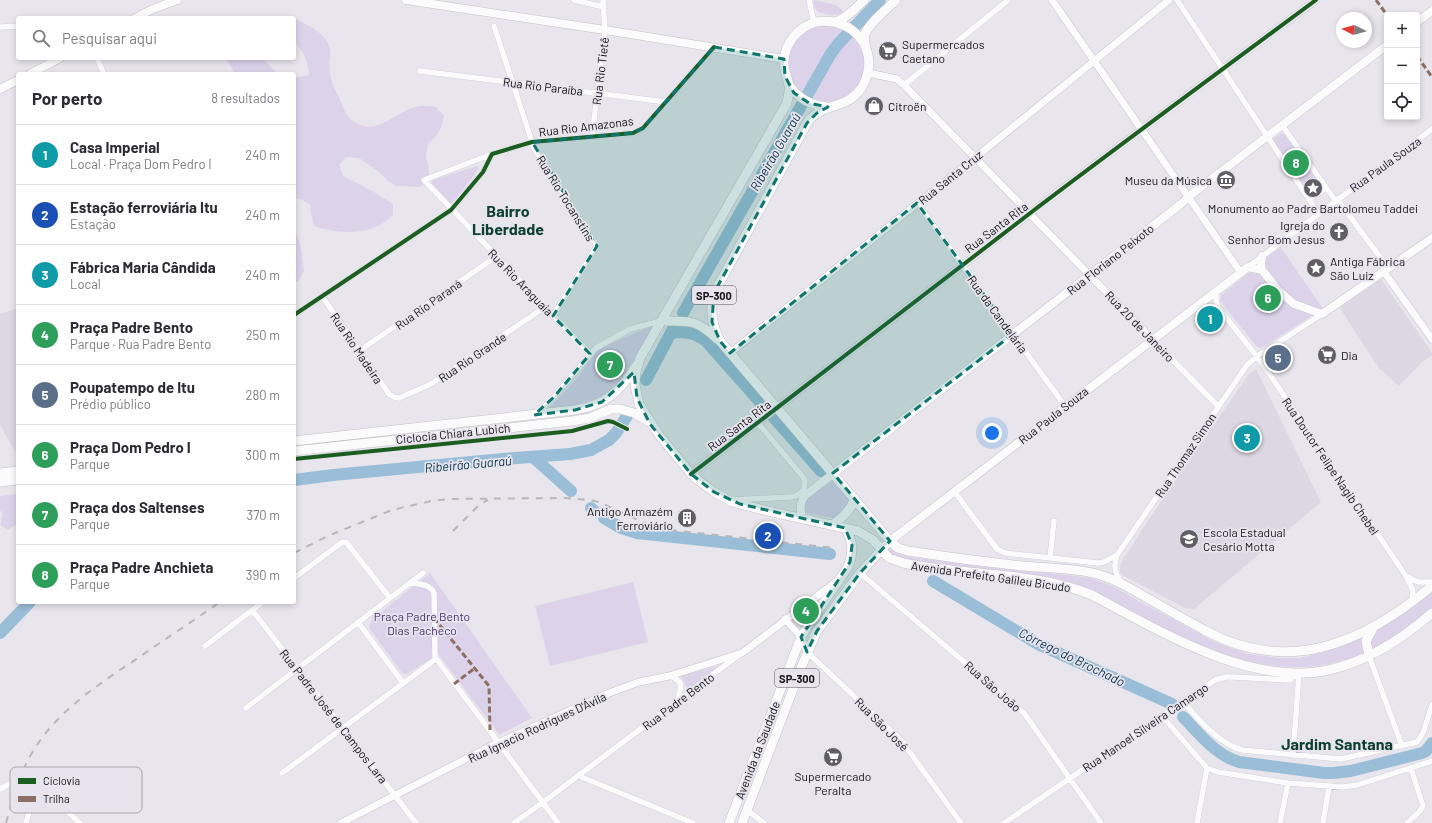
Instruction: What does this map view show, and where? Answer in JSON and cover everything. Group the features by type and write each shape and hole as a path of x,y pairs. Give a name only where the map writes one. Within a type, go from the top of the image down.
{"main road":[{"path":"138,16 178,0"},
{"path":"406,0 784,59"},
{"name":"SP-300","path":"845,528 802,519 729,500 714,492 691,474 650,424 639,404 636,392 636,372 640,358 786,103 789,85 784,70 784,59 787,47 793,37 801,29 814,23 823,21 834,22 848,14 864,0"},
{"path":"868,74 869,58 864,43 864,35 867,28 896,0"},
{"path":"1420,20 1432,11"},
{"path":"834,22 846,26 864,43"},
{"name":"Rua Floriano Peixoto","path":"833,473 1181,204 1188,197 1384,47"},
{"path":"34,72 56,60"},
{"name":"SP-300","path":"868,74 865,82 854,97 842,104 828,107 817,113 808,123 714,293 711,305 711,316 716,334 720,341 776,410 833,473 890,541"},
{"path":"0,89 16,81"},
{"path":"789,85 794,93 805,101 817,106 828,107"},
{"path":"1262,256 1262,270 1289,300 1299,306 1322,314 1432,238"},
{"path":"1248,267 1262,270"},
{"name":"Rua Paula Souza","path":"890,541 1248,267"},
{"path":"662,321 695,323 704,327 720,341"},
{"path":"296,441 590,408 613,395 623,385 640,358"},
{"path":"296,451 572,421 590,418 616,409 629,410 650,424"},
{"path":"0,473 16,471"},
{"path":"802,519 800,508 803,495 833,473"},
{"path":"0,482 16,480"},
{"path":"832,525 841,520 855,499"},
{"name":"Avenida da Saudade","path":"729,823 801,637 848,567 852,551 851,539 845,528"},
{"name":"Avenida Prefeito Galileu Bicudo","path":"845,528 858,531 873,540 889,558 902,563 1069,586 1092,595 1171,637 1219,657 1255,668 1298,673 1312,673 1329,670 1369,656 1386,648 1404,636 1432,613"},
{"name":"Avenida da Saudade","path":"744,818 807,652 817,631 860,573 890,541"},
{"name":"Avenida Prefeito Galileu Bicudo","path":"890,541 898,548 908,551 1005,564 1087,572 1106,576 1218,637 1258,650 1288,653 1337,643 1374,627 1412,603 1432,586"},
{"path":"1369,656 1366,641 1374,627"},
{"path":"734,808 734,823"}],"street":[{"path":"574,0 604,7"},
{"name":"Rua Rio Tietê","path":"592,136 605,30 604,0"},
{"path":"809,0 814,23"},
{"path":"904,85 1008,0"},
{"path":"1052,0 1241,273"},
{"name":"Rua Santa Cruz","path":"730,353 976,157 1169,0"},
{"path":"1176,0 1318,214 1248,267"},
{"name":"Rua Santa Rita","path":"691,474 1030,213 1316,0"},
{"path":"0,27 16,26"},
{"name":"Rua Rio Tocanstins","path":"494,26 534,148 597,246 553,316"},
{"name":"Rua Rio Amazonas","path":"451,210 424,180 492,154 532,142 633,133 643,128 714,47"},
{"path":"98,60 103,72"},
{"name":"Rua Rio Paraíba","path":"420,71 666,102"},
{"name":"Rua 20 de Janeiro","path":"868,74 897,79 904,85 1218,406"},
{"path":"1282,125 1326,188 1387,270 1432,339"},
{"name":"Rua Paula Souza","path":"1318,214 1432,129"},
{"path":"296,314 451,210 483,172 492,154"},
{"path":"1309,200 1326,188"},
{"name":"Rua da Candelária","path":"917,204 1065,406"},
{"name":"Rua Rio Araguaia","path":"451,210 590,354"},
{"name":"Rua Rio Paraná","path":"359,351 497,256"},
{"name":"Rua Doutor Felipe Nagib Chebel","path":"1216,291 1218,307 1262,363 1406,576 1413,591 1412,603"},
{"name":"Rua Rio Madeira","path":"322,296 389,394 394,397"},
{"name":"Rua Rio Grande","path":"394,397 399,398 431,384 545,307"},
{"name":"Rua Thomaz Simon","path":"1117,555 1247,365 1256,357 1322,314"},
{"path":"534,415 554,397 590,354 602,344 621,333 648,323 662,321"},
{"path":"729,500 739,498 791,497 803,495 805,481 801,473 761,421"},
{"path":"954,491 991,541 1001,551 1010,554 1098,563 1104,562 1117,555"},
{"path":"1050,558 1054,521"},
{"path":"296,577 345,541 390,598"},
{"path":"1117,555 1115,570 1123,584"},
{"path":"246,708 423,573"},
{"name":"Rua São João","path":"860,573 1024,713 1101,823"},
{"path":"1406,576 1418,582 1432,582"},
{"name":"Rua Padre Bento","path":"514,823 579,776 842,577"},
{"path":"410,583 428,586 434,593 436,659 558,823"},
{"path":"205,646 260,604"},
{"name":"Rua Padre José de Campos Lara","path":"252,610 416,823"},
{"path":"785,619 801,637 807,652"},
{"path":"358,622 403,683"},
{"name":"Rua São José","path":"807,652 901,740 961,823"},
{"name":"Rua Ignacio Rodrigues D'Ávila","path":"341,823 499,742 609,693 640,682 668,676 742,653"},
{"path":"1369,656 1402,746"},
{"path":"282,773 436,659"},
{"path":"1293,756 1298,673"},
{"name":"Rua Manoel Silveira Camargo","path":"1004,823 1220,678 1233,676 1290,680 1298,673"},
{"path":"668,676 677,678 681,683 677,702"},
{"path":"1183,702 1227,745 1242,750 1293,756 1341,759 1417,742 1423,734 1432,705"},
{"path":"1162,716 1207,768 1218,772 1288,783 1344,787 1356,785 1432,761"},
{"path":"1197,823 1207,768"},
{"path":"1407,823 1420,811 1423,806 1411,768"},
{"path":"579,776 693,823"},
{"path":"1280,823 1288,783"},
{"path":"0,789 10,784"},
{"path":"1323,823 1329,787"},
{"path":"26,823 29,813"},
{"path":"69,813 80,823"},
{"path":"744,818 764,823"}],"highlighted area":[{"path":"714,47 784,59 785,76 794,93 809,103 828,107 817,113 807,123 714,293 712,322 720,341 730,353 917,203 1013,334 833,473 890,541 860,573 817,631 807,652 801,637 850,562 852,545 845,528 740,504 714,492 691,474 650,424 637,398 634,372 602,402 575,410 534,415 554,397 590,354 553,316 597,246 532,142 633,133 643,128"}],"shaded area":[{"path":"1381,279 1432,353 1432,355 1422,362 1399,386 1378,367 1340,308"},
{"path":"16,309 16,453 0,425 0,314"},
{"path":"1256,369 1321,502 1194,609 1185,608 1122,575 1120,572 1120,564 1147,522 1249,374"}],"green space":[{"path":"815,0 836,5 842,9 843,13 834,15 819,12 816,10 813,2"},
{"path":"296,19 316,30 328,43 330,49 329,67 334,88 347,115 355,123 371,127 379,125 412,108 421,106 436,107 444,116 439,132 428,144 426,157 429,170 429,181 420,187 397,186 388,181 379,172 359,158 346,157 339,165 343,176 393,204 393,215 385,222 375,227 355,232 345,232 314,226 310,204 298,198 296,199 296,78 309,75 305,57 296,44"},
{"path":"826,26 840,29 853,37 861,50 864,64 861,78 853,91 840,99 826,102 812,99 799,91 791,78 788,64 791,50 799,37 812,29"},
{"path":"227,60 264,60 276,72 234,72"},
{"path":"1281,133 1284,134 1322,185 1322,188 1311,196 1308,195 1272,141"},
{"path":"477,166 479,168 473,177 451,204 449,204 431,183 433,180"},
{"path":"296,233 301,247 304,271 296,282"},
{"path":"1280,246 1323,309 1261,348 1257,347 1220,301 1221,295 1248,273 1259,274 1267,268 1264,264 1265,258"},
{"path":"655,326 636,360 620,382 611,391 589,404 547,410 577,379 593,355 605,346"},
{"path":"833,481 850,500 839,515 832,518 807,513 803,508 808,500"},
{"path":"16,494 16,524 8,530 0,525 3,514 0,510 0,496"},
{"path":"886,547 889,547 899,554 910,557 1091,578 1113,586 1217,643 1249,654 1280,658 1299,658 1321,653 1371,634 1414,607 1432,591 1432,610 1398,636 1365,653 1332,663 1299,667 1266,665 1231,657 1195,643 1158,626 1094,592 1065,581 1042,576 910,561 889,554"},
{"name":"Praça Padre Bento Dias Pacheco","path":"430,573 532,718 500,734 498,733 438,654 407,674 402,673 369,628 372,619"},
{"path":"633,582 648,642 550,666 535,606"},
{"path":"817,600 801,624 797,624 792,619"},
{"path":"718,666 688,691 681,676"}],"waterway":[{"name":"Ribeirão Guaraú","path":"683,313 830,55 838,44 880,0"},
{"name":"Ribeirão Guaraú","path":"646,380 674,327"},
{"path":"672,332 690,333 706,341 821,471"},
{"name":"Ribeirão Guaraú","path":"296,480 503,459 570,454 591,450 609,440 616,433 627,416"},
{"path":"533,457 571,491"},
{"path":"591,508 595,512"},
{"path":"604,518 621,528 637,533 830,554"},
{"name":"Córrego do Brochado","path":"933,581 1038,644 1172,704"},
{"name":"Ribeirão Guaraú","path":"0,633 28,604"},
{"name":"Córrego do Brochado","path":"1183,717 1208,743 1230,759 1239,762 1324,773 1351,771 1422,753 1426,751 1432,743"}],"railway":[{"path":"296,552 330,535 392,510 431,501 451,499 564,498 599,502 647,524 662,529 834,548"},
{"path":"453,531 480,504 488,500"},
{"path":"24,767 49,729 76,702 106,679 217,604"},
{"path":"6,823 10,809"}],"marked path":[{"path":"1376,0 1385,12"},
{"path":"1420,60 1432,77"},
{"path":"434,618 489,686 490,730"},
{"path":"454,684 475,668"}],"cycle path":[{"path":"691,474 1029,214 1316,0"},
{"path":"296,314 451,210 483,172 492,154 532,142 633,133 643,128 714,47"},
{"name":"Ciclocia Chiara Lubich","path":"296,459 572,431 608,421 627,429"}],"place":[{"name":"Supermercados Caetano","path":"888,51"},
{"name":"Citroën","path":"874,106"},
{"name":"Praça Padre Anchieta","path":"1296,163"},
{"name":"Museu da Música","path":"1226,180"},
{"name":"Monumento ao Padre Bartolomeu Taddei","path":"1313,188"},
{"name":"Igreja do Senhor Bom Jesus","path":"1339,232"},
{"name":"Antiga Fábrica São Luiz","path":"1316,268"},
{"name":"Praça Dom Pedro I","path":"1268,298"},
{"name":"Casa Imperial","path":"1210,319"},
{"name":"Dia","path":"1327,355"},
{"name":"Poupatempo de Itu","path":"1278,358"},
{"name":"Praça dos Saltenses","path":"610,365"},
{"name":"Fábrica Maria Cândida","path":"1247,438"},
{"name":"Antigo Armazém Ferroviário","path":"687,518"},
{"name":"Estação ferroviária Itu","path":"768,536"},
{"name":"Escola Estadual Cesário Motta","path":"1189,539"},
{"name":"Praça Padre Bento","path":"806,611"},
{"name":"Supermercado Peralta","path":"833,757"}],"district":[{"name":"Bairro Liberdade","path":"508,219"},
{"name":"Jardim Santana","path":"1337,743"}]}
